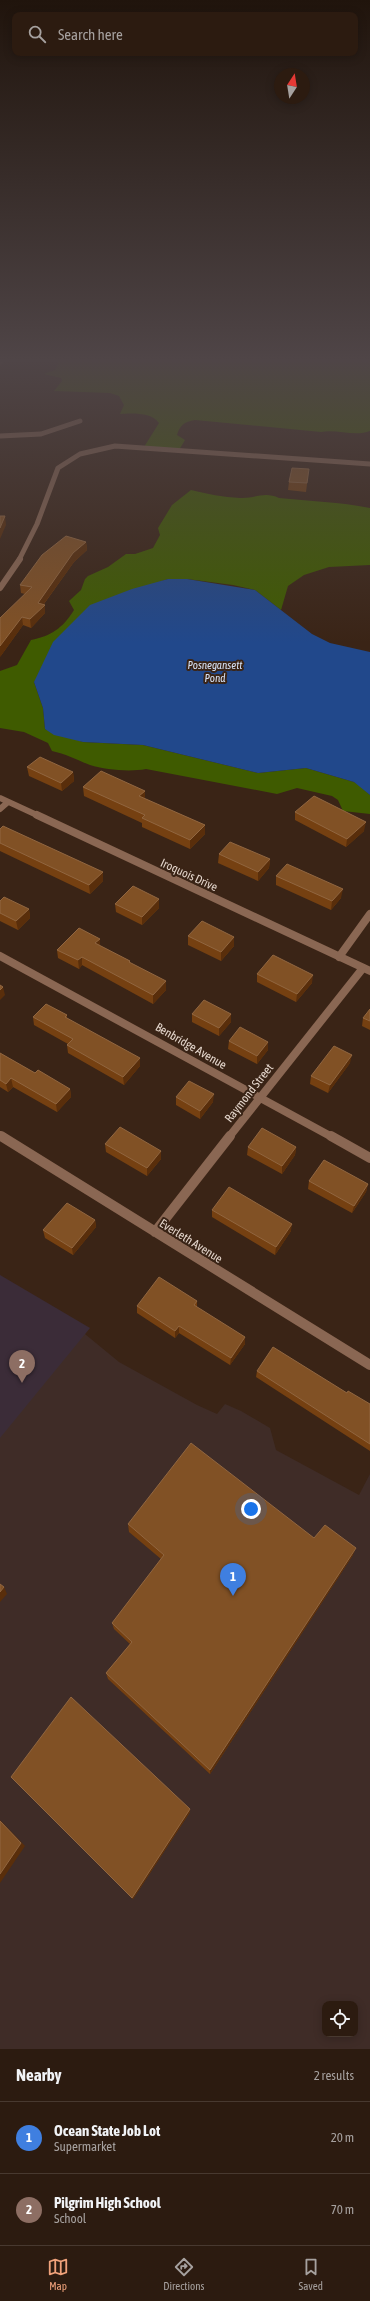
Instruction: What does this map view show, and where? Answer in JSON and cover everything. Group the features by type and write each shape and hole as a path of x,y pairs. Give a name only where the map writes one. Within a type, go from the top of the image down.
{"street":[{"path":"0,588 9,578 18,562 60,466 81,453"},
{"path":"209,453 370,464"},
{"name":"Iroquois Drive","path":"0,798 366,970"},
{"path":"0,809 8,802"},
{"path":"340,957 370,914"},
{"name":"Benbridge Avenue","path":"0,956 122,1021 260,1099 370,1158"},
{"name":"Raymond Street","path":"155,1232 260,1099 366,970"},
{"name":"Everleth Avenue","path":"0,1136 370,1365"}],"shaded area":[{"path":"0,1275 90,1328 0,1438"},
{"path":"74,1325 119,1362 197,1405 217,1414 225,1404 241,1411 270,1428 276,1450 359,1495 370,1474 370,2049 0,2049 0,1424"}],"green space":[{"path":"191,490 234,498 269,495 279,498 336,503 370,508 370,565 329,567 304,575 288,586 281,610 255,590 233,585 187,579 168,579 153,584 34,682 43,708 45,729 83,742 143,745 258,773 306,768 354,782 362,787 360,786 370,795 370,814 343,811 338,800 332,796 297,788 277,794 146,769 125,770 96,767 52,751 48,743 24,732 0,728 0,671 17,665 31,640 45,636 56,630 65,622 74,610 69,601 81,590 85,579 88,576 108,567 126,554 135,554 153,548 160,535 158,528 172,505"}],"water":[{"name":"Posnegansett Pond","path":"168,579 187,579 255,590 312,634 330,643 370,652 370,795 354,782 306,768 258,773 143,745 83,742 54,735 45,729 43,708 34,682 53,642 90,605 132,589"}],"building":[{"path":"292,468 309,469 307,483 289,482"},
{"path":"0,516 5,516 0,528"},
{"path":"66,536 86,542 73,553 38,603 45,605 30,619 22,617 0,646 0,618 32,587 20,585 42,555"},
{"path":"40,757 73,772 61,783 27,767"},
{"path":"101,771 145,791 139,796 205,825 190,840 142,818 145,815 83,787"},
{"path":"314,796 366,822 347,839 295,812"},
{"path":"3,826 103,872 89,885 0,843 0,829"},
{"path":"230,842 270,859 258,872 219,854"},
{"path":"287,864 343,889 332,901 276,876"},
{"path":"133,886 159,899 142,917 115,904"},
{"path":"4,897 29,909 16,921 0,913 0,901"},
{"path":"202,921 234,937 221,952 188,936"},
{"path":"79,928 100,939 95,943 166,981 153,995 82,957 78,960 57,950"},
{"path":"273,955 313,975 297,994 257,974"},
{"path":"204,1000 231,1014 219,1028 192,1014"},
{"path":"46,1004 67,1015 65,1017 140,1058 123,1077 67,1045 73,1039 33,1017"},
{"path":"370,1009 370,1021 363,1018"},
{"path":"240,1027 268,1042 257,1056 229,1041"},
{"path":"334,1046 352,1055 330,1085 311,1076"},
{"path":"0,1053 35,1073 38,1070 70,1089 56,1104 11,1078 6,1084 0,1080"},
{"path":"189,1081 214,1094 200,1111 176,1097"},
{"path":"120,1127 161,1151 147,1168 105,1144"},
{"path":"262,1128 296,1147 282,1166 248,1147"},
{"path":"324,1160 368,1184 354,1206 309,1181"},
{"path":"229,1187 292,1224 276,1247 212,1210"},
{"path":"67,1203 95,1220 72,1248 43,1230"},
{"path":"159,1277 197,1301 194,1305 245,1337 231,1358 179,1326 175,1331 137,1306"},
{"path":"273,1347 347,1393 348,1391 370,1404 370,1444 257,1371"},
{"path":"191,1443 314,1538 325,1525 356,1548 210,1770 106,1673 132,1642 112,1623 164,1555 128,1524"},
{"path":"0,1584 4,1587 0,1592"},
{"path":"71,1697 190,1809 132,1898 11,1777"},
{"path":"0,1821 21,1843 0,1874"}],"place":[{"name":"Pilgrim High School","path":"22,1383"},
{"name":"Ocean State Job Lot","path":"233,1596"}]}
